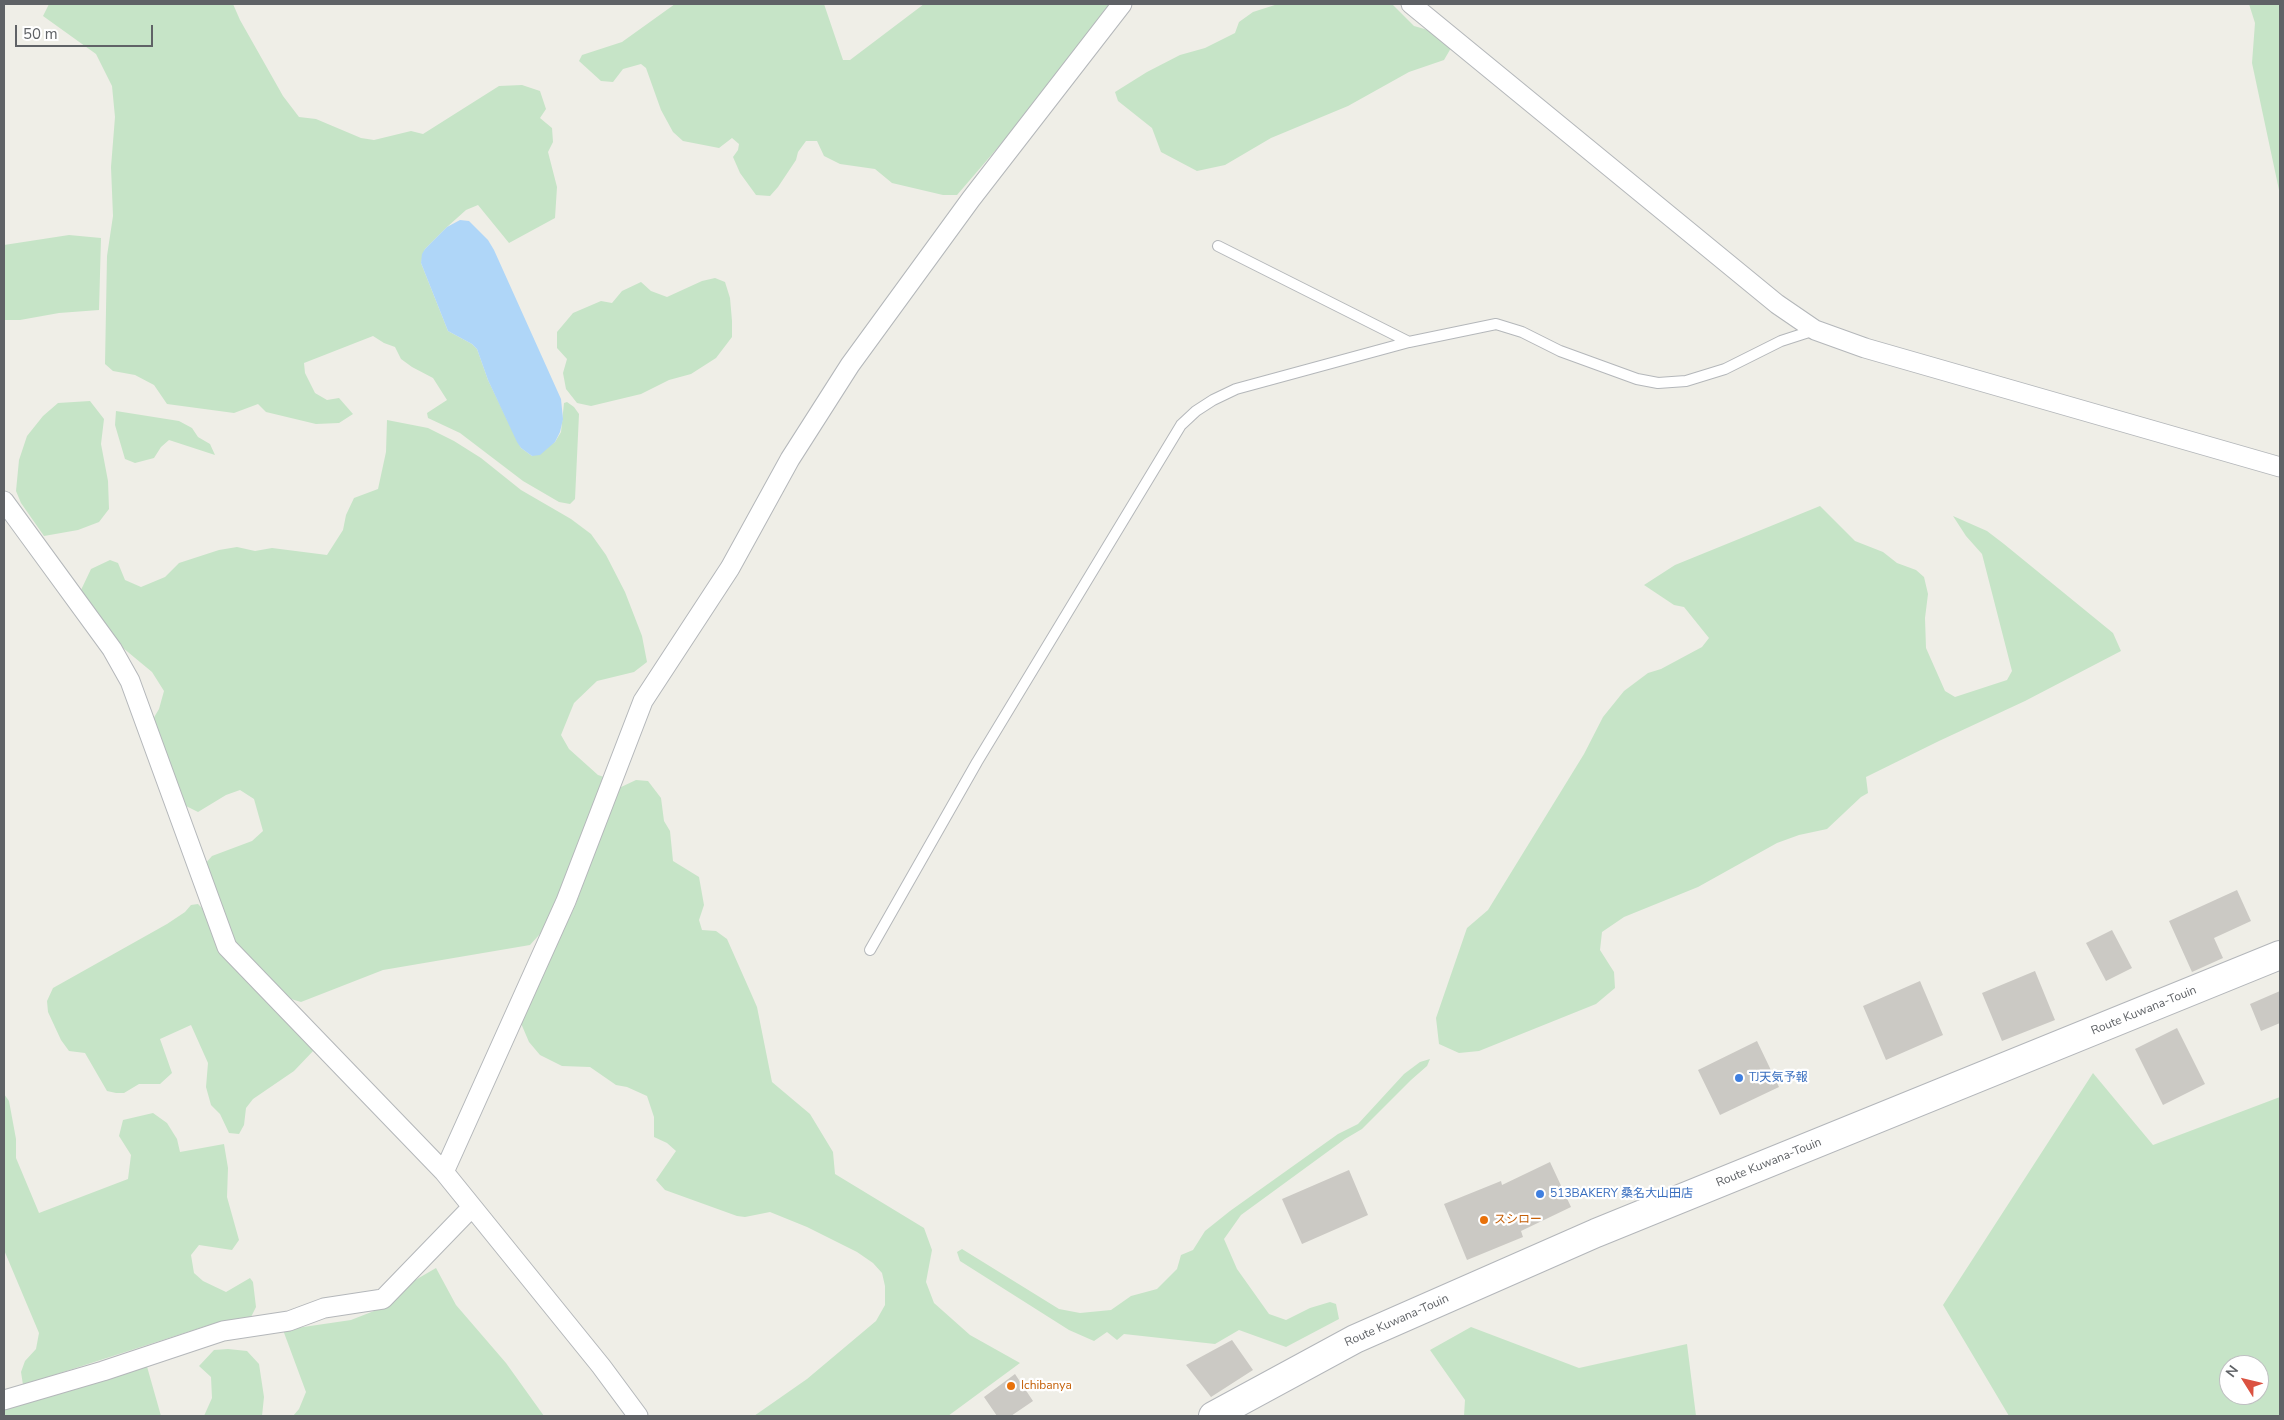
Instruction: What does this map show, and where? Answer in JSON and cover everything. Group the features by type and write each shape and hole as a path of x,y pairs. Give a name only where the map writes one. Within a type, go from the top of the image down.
{"main road":[{"name":"Route Kuwana-Touin","path":"1213,1416 1355,1339 1588,1237 2280,955"}],"street":[{"path":"444,1172 566,901 643,701 730,568 790,460 850,365 972,199 1122,4"},
{"path":"1412,4 1777,304 1815,330 1865,348 2280,466"},
{"path":"4,501 112,649 130,681 227,948 444,1172 597,1361 638,1416"},
{"path":"4,1400 104,1371 223,1331 289,1321 324,1308 383,1299 472,1208"}],"lane":[{"path":"1218,246 1409,342"},
{"path":"870,950 977,762 1181,425 1212,400 1236,389 1409,342 1496,324 1522,332 1560,351 1637,379 1658,383 1686,381 1725,369 1781,341 1815,330"}],"green space":[{"path":"49,4 233,4 283,96 299,117 316,119 361,138 374,140 411,131 423,134 499,86 522,85 540,91 546,109 540,118 552,128 553,142 548,152 557,187 555,218 509,243 478,205 466,210 425,249 421,263 448,331 472,344 477,349 488,380 521,448 532,456 555,442 561,432 564,403 567,402 574,407 579,414 575,499 570,504 559,502 523,481 460,433 428,418 427,413 447,400 433,378 401,359 395,347 373,336 304,363 305,373 315,393 327,400 339,398 353,414 339,423 316,424 266,412 258,404 234,413 167,404 154,385 135,375 113,371 105,364 107,256 113,216 111,167 115,117 112,86 96,54 43,16"},
{"path":"675,4 824,4 843,60 850,60 924,4 1118,4 1092,38 957,195 943,195 892,183 875,169 840,164 824,156 817,141 806,141 798,152 796,160 770,196 756,195 740,173 733,157 738,150 739,144 732,138 719,148 683,141 673,132 661,110 646,68 641,64 623,69 613,82 601,81 579,61 582,55 622,42"},
{"path":"1278,4 1392,4 1414,26 1428,30 1451,48 1444,60 1409,72 1348,106 1271,138 1225,165 1197,171 1161,152 1152,128 1118,101 1115,92 1147,72 1180,55 1205,48 1235,33 1239,22 1253,12"},
{"path":"2249,4 2280,4 2280,212 2279,190 2252,63 2255,23"},
{"path":"69,235 101,238 99,310 59,313 20,320 4,320 4,245"},
{"path":"715,278 725,282 730,298 732,321 732,337 716,358 691,374 669,380 641,394 591,406 577,403 566,389 563,373 567,359 557,348 557,332 573,313 601,301 612,303 622,291 641,282 651,291 667,297 702,281"},
{"path":"90,401 104,419 101,444 108,481 109,509 99,522 78,530 44,536 21,503 16,491 19,460 27,436 43,416 58,403"},
{"path":"116,411 179,421 192,428 198,437 210,444 215,455 169,440 161,447 154,458 135,463 125,459 115,425"},
{"path":"387,420 428,428 454,441 481,458 521,490 571,519 591,534 606,555 625,592 642,636 647,662 634,672 597,681 574,703 561,735 569,749 598,775 604,777 549,924 530,945 383,970 301,1002 291,999 236,944 230,935 204,865 212,856 252,841 263,831 254,799 240,790 226,795 198,812 182,804 153,719 159,709 164,691 152,672 117,643 81,590 91,569 110,560 118,563 125,580 141,587 165,577 179,563 219,550 237,547 255,551 272,548 327,555 343,530 346,515 354,498 378,489 386,452"},
{"path":"1820,506 1855,541 1883,552 1897,563 1916,570 1924,577 1928,594 1925,618 1926,648 1945,691 1955,697 2007,680 2012,671 1982,554 1966,536 1953,516 1987,531 2004,544 2113,633 2121,651 2025,701 1866,777 1868,793 1861,797 1827,829 1799,835 1777,843 1698,887 1624,917 1602,932 1600,950 1614,972 1615,988 1596,1004 1479,1051 1459,1053 1439,1044 1436,1018 1467,928 1488,910 1584,754 1603,717 1624,691 1648,673 1661,669 1702,647 1709,638 1684,607 1674,605 1644,585 1675,565"},
{"path":"636,780 648,781 661,798 664,821 670,831 673,861 699,877 704,905 699,920 702,930 716,931 727,939 757,1007 772,1082 810,1114 833,1152 835,1174 924,1228 932,1250 926,1282 934,1303 970,1335 1020,1363 948,1416 754,1416 807,1379 876,1321 885,1305 885,1286 882,1273 873,1263 857,1252 807,1227 770,1212 745,1217 737,1216 665,1190 656,1180 676,1151 667,1143 654,1137 654,1117 647,1096 627,1087 616,1085 590,1067 562,1066 540,1055 529,1042 520,1021 575,906 619,788"},
{"path":"198,904 203,909 214,934 315,1049 294,1071 253,1099 246,1108 244,1125 239,1134 229,1133 220,1114 211,1105 206,1087 208,1063 191,1025 160,1039 172,1073 160,1084 139,1084 124,1093 116,1093 107,1091 85,1053 69,1051 61,1040 48,1012 47,1001 53,988 167,924 185,912 191,905"},
{"path":"1430,1059 1427,1066 1362,1129 1345,1139 1241,1215 1224,1239 1237,1269 1269,1314 1286,1320 1310,1308 1330,1302 1336,1304 1339,1319 1286,1347 1239,1330 1215,1344 1124,1334 1117,1340 1107,1332 1094,1341 1069,1330 960,1261 957,1252 962,1249 1059,1309 1080,1313 1111,1310 1131,1296 1157,1289 1177,1269 1181,1255 1193,1250 1205,1231 1338,1134 1358,1124 1404,1074 1420,1062"},
{"path":"2093,1073 2153,1145 2280,1097 2280,1416 2009,1416 1943,1305"},
{"path":"4,1094 9,1101 16,1139 16,1158 39,1213 128,1179 131,1155 119,1136 123,1120 153,1113 167,1123 177,1139 180,1152 224,1144 228,1168 227,1197 239,1240 232,1250 199,1245 191,1255 194,1273 203,1281 226,1292 250,1278 253,1282 256,1307 251,1317 206,1326 23,1385 21,1372 25,1361 36,1349 39,1333 4,1250"},
{"path":"436,1268 456,1305 506,1363 544,1416 293,1416 299,1409 306,1392 283,1330 351,1320 379,1309 405,1286"},
{"path":"1471,1327 1579,1368 1687,1344 1696,1416 1464,1416 1465,1400 1430,1350"},
{"path":"214,1350 247,1351 259,1364 264,1397 262,1416 204,1416 212,1398 211,1377 199,1366"},
{"path":"146,1363 161,1416 4,1416 4,1407"}],"water":[{"path":"460,220 469,221 488,240 494,250 561,399 563,419 560,432 555,442 540,455 532,456 521,448 517,442 488,380 477,349 472,344 448,331 421,263 422,254 425,249 447,227"}],"building":[{"path":"2237,890 2251,921 2214,938 2223,958 2192,972 2169,921"},
{"path":"2112,930 2132,968 2106,981 2086,943"},
{"path":"2035,971 2055,1020 2002,1041 1982,993"},
{"path":"1920,981 1943,1035 1886,1060 1863,1006"},
{"path":"2280,991 2280,1023 2261,1031 2250,1004"},
{"path":"2177,1028 2205,1084 2163,1105 2135,1049"},
{"name":"TJ天気予報","path":"1757,1041 1779,1087 1720,1115 1698,1070"},
{"path":"1550,1162 1571,1207 1521,1231 1523,1237 1467,1260 1444,1204 1501,1181 1502,1185"},
{"path":"1349,1170 1368,1215 1302,1244 1282,1199"},
{"path":"1232,1340 1253,1370 1211,1397 1186,1365"},
{"name":"Ichibanya","path":"1015,1374 1033,1401 1011,1416 997,1416 984,1397"}],"place":[{"name":"TJ天気予報","path":"1739,1078"},
{"name":"513BAKERY 桑名大山田店","path":"1540,1194"},
{"name":"スシロー","path":"1484,1220"},
{"name":"Ichibanya","path":"1011,1386"}]}
